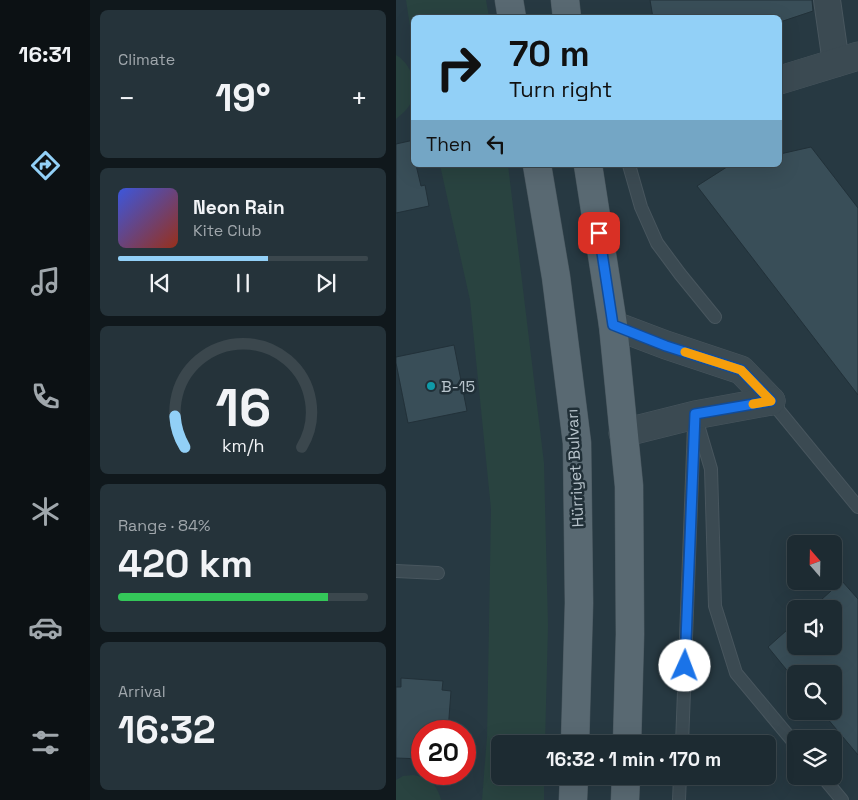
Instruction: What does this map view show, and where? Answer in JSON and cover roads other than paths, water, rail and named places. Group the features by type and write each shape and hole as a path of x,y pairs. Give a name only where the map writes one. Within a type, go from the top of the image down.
{"main road":[{"path":"509,0 512,15"},
{"path":"565,0 567,15"},
{"name":"Hürriyet Bulvarı","path":"537,167 556,277 576,443 579,603 575,735"},
{"path":"588,167 613,325 628,486 630,634 627,735"},
{"path":"573,800 574,785"},
{"path":"625,800 626,785"}],"street":[{"path":"782,79 847,59 827,0"},
{"path":"613,325 666,346 741,370 771,401"},
{"path":"623,433 695,414 771,401"}],"lane":[{"path":"630,167 641,207 657,243 715,317"},
{"path":"771,401 858,506"},
{"path":"682,735 695,414"},
{"path":"695,414 711,469 715,606 736,673 787,734"},
{"path":"396,572 438,573"},
{"path":"679,800 680,785"},
{"path":"830,785 842,800"}],"place":[{"name":"B-15","path":"431,386"}]}
